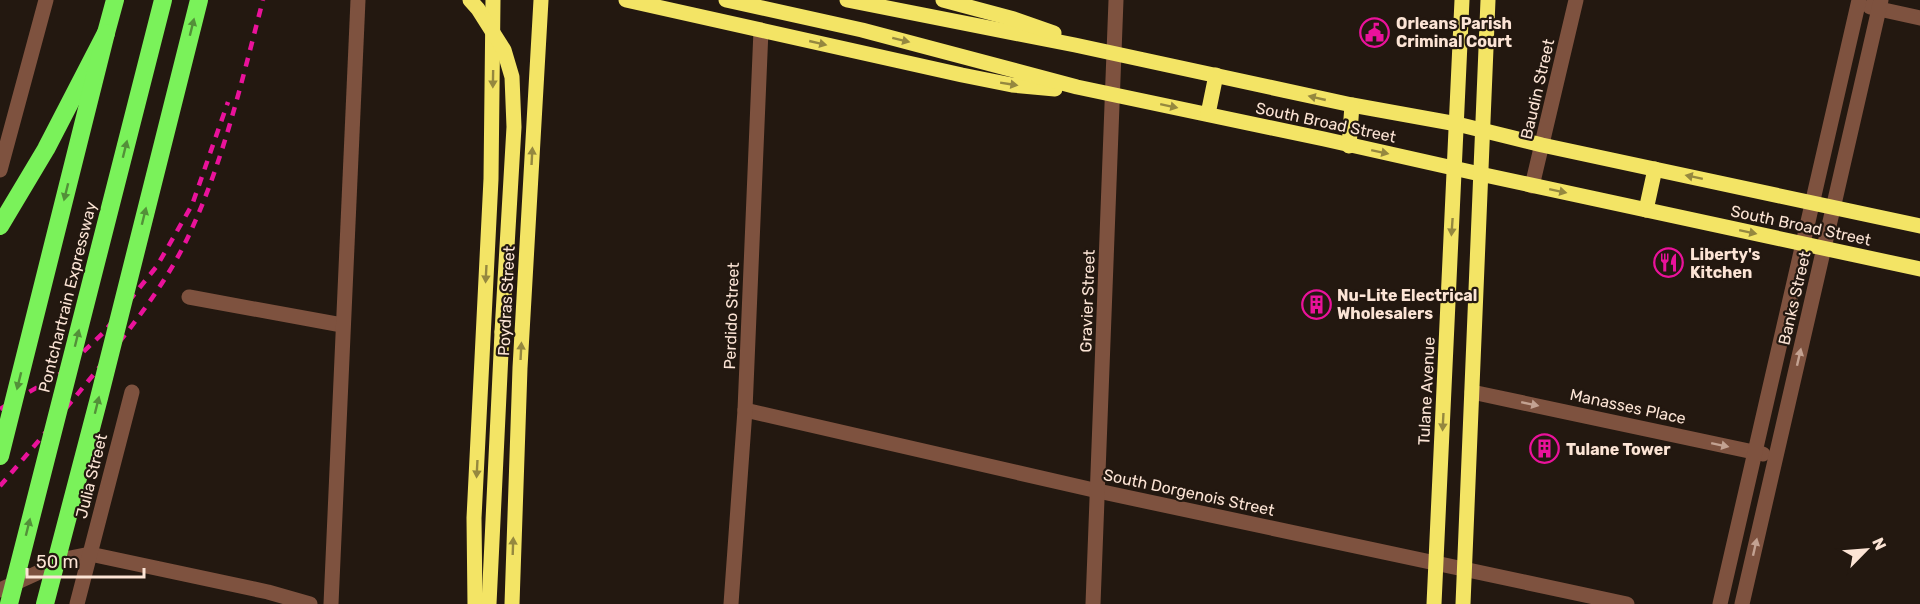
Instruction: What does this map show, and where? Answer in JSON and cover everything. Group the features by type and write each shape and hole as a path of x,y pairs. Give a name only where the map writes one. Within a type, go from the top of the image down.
{"highway":[{"name":"Pontchartrain Expressway","path":"0,456 115,0"},
{"name":"Pontchartrain Expressway","path":"9,604 163,0"},
{"path":"45,604 199,0"},
{"path":"0,226 46,149 106,33"}],"main road":[{"path":"470,0 504,50 512,78 514,127 489,604"},
{"path":"474,604 474,518 491,179 494,0"},
{"name":"Poydras Street","path":"512,604 518,416 541,0"},
{"path":"626,0 1012,85 1112,94"},
{"name":"South Broad Street","path":"726,0 783,11 929,47 1077,87 1920,269"},
{"name":"South Broad Street","path":"847,0 1114,53 1352,105 1457,124 1542,145 1920,226"},
{"path":"943,0 1014,19 1114,53"},
{"name":"Tulane Avenue","path":"1434,604 1462,0"},
{"path":"1463,604 1488,0"},
{"path":"1208,114 1216,75"},
{"path":"1349,146 1352,105"},
{"path":"1646,210 1655,169"}],"street":[{"path":"0,170 46,0"},
{"path":"331,604 358,0"},
{"name":"Gravier Street","path":"1093,604 1116,0"},
{"name":"Baudin Street","path":"1532,186 1576,0"},
{"path":"1858,2 1880,4 1920,18"},
{"name":"Banks Street","path":"1720,604 1858,2"},
{"name":"Banks Street","path":"1742,604 1880,4"},
{"name":"Perdido Street","path":"731,604 745,410 761,30"},
{"path":"189,297 342,325"},
{"name":"Julia Street","path":"77,604 132,392"},
{"name":"Manasses Place","path":"1472,392 1776,457"},
{"name":"South Dorgenois Street","path":"745,410 1098,491 1627,604"},
{"path":"0,590 70,558 90,554 268,592 310,604"}],"railway":[{"path":"0,486 120,341 158,290 179,254 201,207 222,149 263,0"},
{"path":"0,409 60,374 104,332 157,266 192,205 228,102"}],"place":[{"name":"Orleans Parish Criminal Court","path":"1375,32"},
{"name":"Liberty's Kitchen","path":"1669,263"},
{"name":"Nu-Lite Electrical Wholesalers","path":"1316,304"},
{"name":"Tulane Tower","path":"1545,449"}]}
